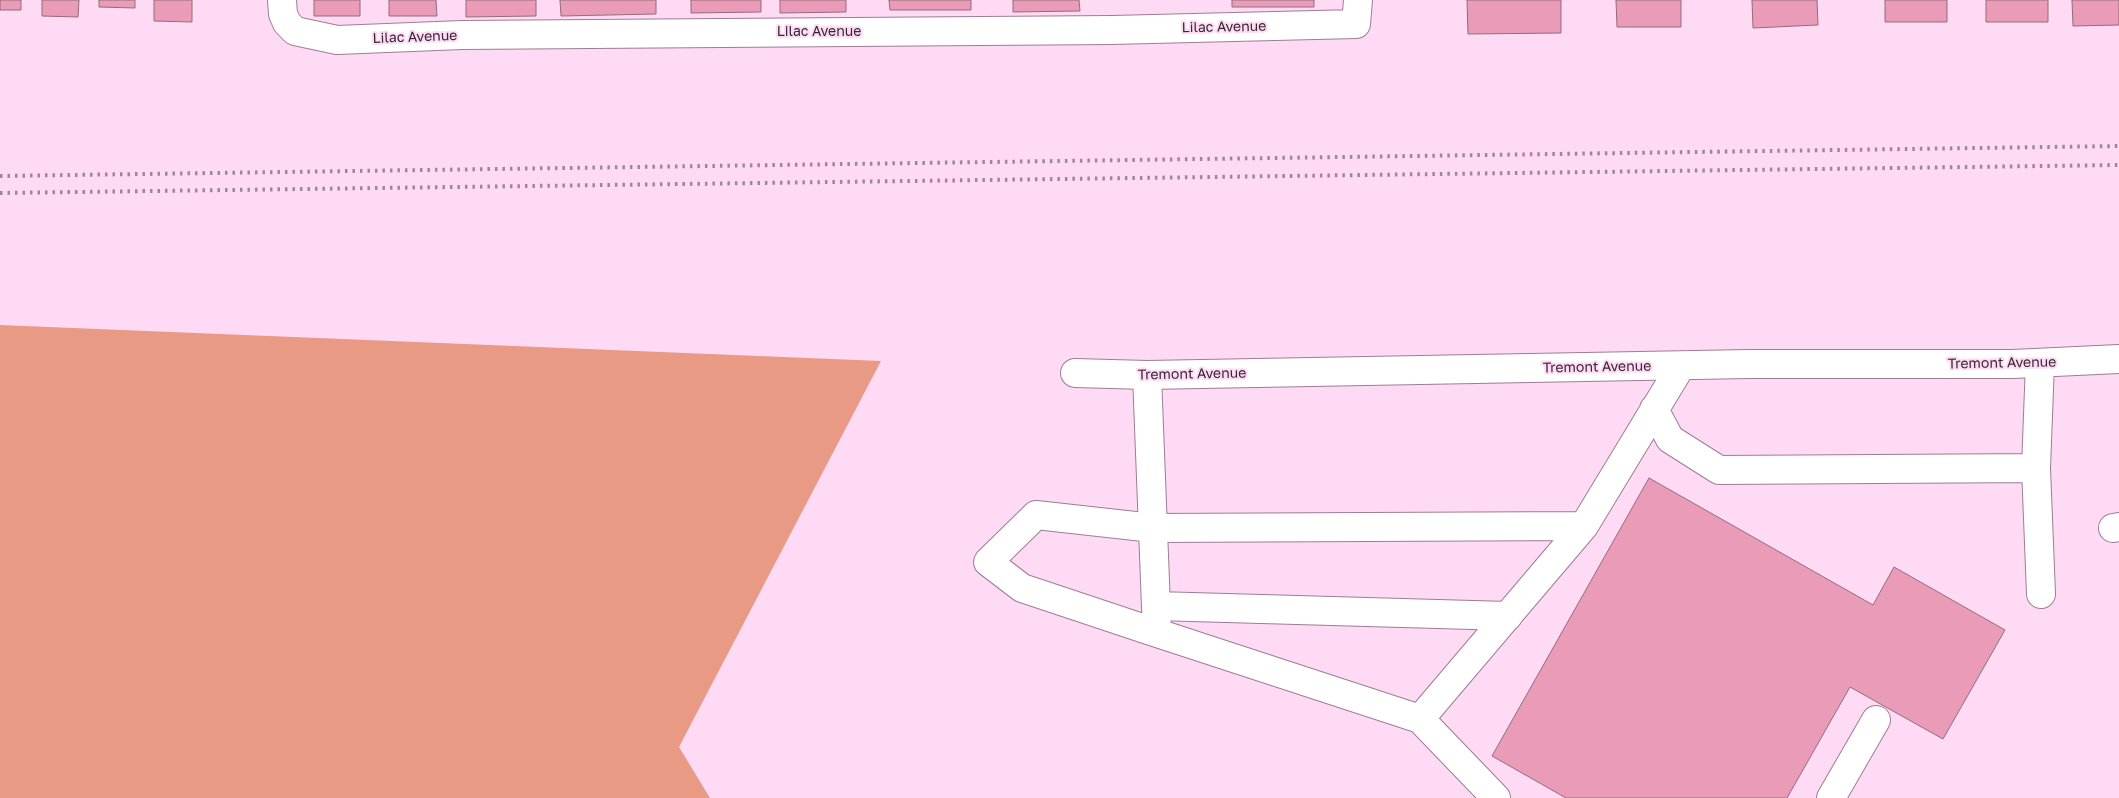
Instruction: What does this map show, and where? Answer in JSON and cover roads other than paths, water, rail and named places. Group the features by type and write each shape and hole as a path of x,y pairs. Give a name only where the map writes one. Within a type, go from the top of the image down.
{"street":[{"name":"Lilac Avenue","path":"284,12 295,31 337,40 462,35 1112,30 1357,12"},
{"name":"Tremont Avenue","path":"1075,373 1147,375 1681,366 2040,363 2119,359"},
{"path":"2040,363 2036,468 2041,594"},
{"path":"1420,719 1584,526 1681,366"},
{"path":"1147,375 1158,633"},
{"path":"1654,409 1670,439 1719,470 2036,468"},
{"path":"1496,798 1420,719 1022,588 988,562 1036,515 1153,528 1584,526"},
{"path":"1156,606 1508,616"},
{"path":"1831,798 1876,720"}],"railway":[{"path":"0,176 2119,146"},
{"path":"0,193 2119,165"}]}
